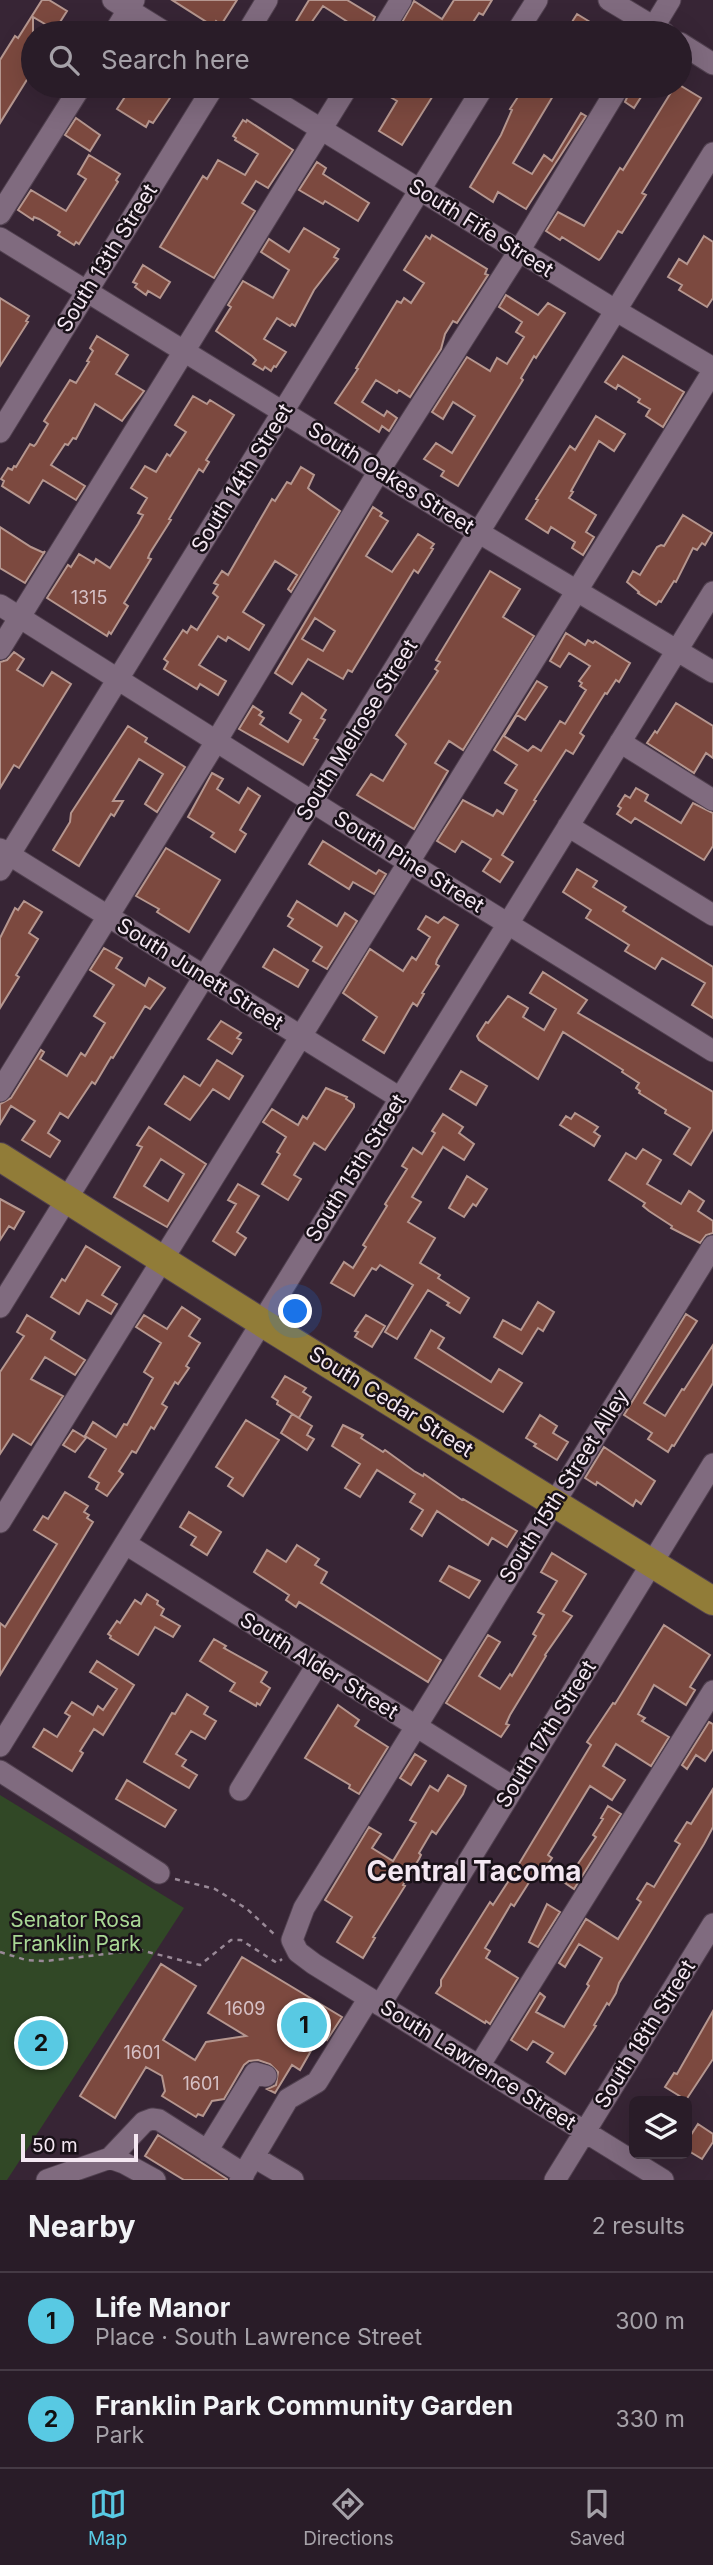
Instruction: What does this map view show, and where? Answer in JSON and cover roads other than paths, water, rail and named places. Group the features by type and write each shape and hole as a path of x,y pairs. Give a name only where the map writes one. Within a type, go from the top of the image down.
{"main road":[{"name":"South Cedar Street","path":"0,1157 713,1601"}],"street":[{"path":"254,21 267,0"},
{"path":"388,21 401,0"},
{"path":"524,21 537,0"},
{"path":"609,0 641,21"},
{"path":"661,21 670,0"},
{"path":"118,21 125,3 150,21"},
{"path":"692,51 713,64"},
{"path":"0,214 73,98"},
{"name":"South 13th Street","path":"0,432 207,98"},
{"name":"South Fife Street","path":"271,98 713,369"},
{"path":"0,649 340,98"},
{"name":"South 14th Street","path":"3,858 284,412 477,98"},
{"path":"0,1091 379,471 519,251 612,98"},
{"name":"South Melrose Street","path":"0,1307 713,153"},
{"name":"South Oakes Street","path":"0,238 478,532 713,672"},
{"path":"0,1522 713,369"},
{"name":"South 15th Street","path":"0,1746 713,592"},
{"name":"South Pine Street","path":"0,605 713,1051"},
{"path":"620,742 713,800"},
{"path":"568,826 713,915"},
{"name":"South Junett Street","path":"3,858 108,916 400,1098"},
{"name":"South 15th Street Alley","path":"295,1948 292,1940 298,1919 713,1246"},
{"name":"South 17th Street","path":"207,2151 255,2073 278,2087 317,2082 375,2001 513,1787 713,1464"},
{"name":"South Alder Street","path":"125,1544 513,1787"},
{"path":"240,1790 317,1665"},
{"path":"479,2066 713,1691"},
{"path":"0,1771 159,1873"},
{"name":"South 18th Street","path":"555,2180 713,1924"},
{"name":"South Lawrence Street","path":"295,1948 314,1964 663,2180"},
{"path":"246,2170 278,2087"},
{"path":"47,2180 110,2158 144,2122 152,2119 159,2120 207,2151 246,2170 293,2180"},
{"path":"110,2158 155,2180"}],"place":[{"name":"Life Manor","path":"304,2025"},
{"name":"Franklin Park Community Garden","path":"41,2043"}],"district":[{"name":"Central Tacoma","path":"474,1871"}],"park label":[{"name":"Senator Rosa Franklin Park","path":"76,1932"}]}
